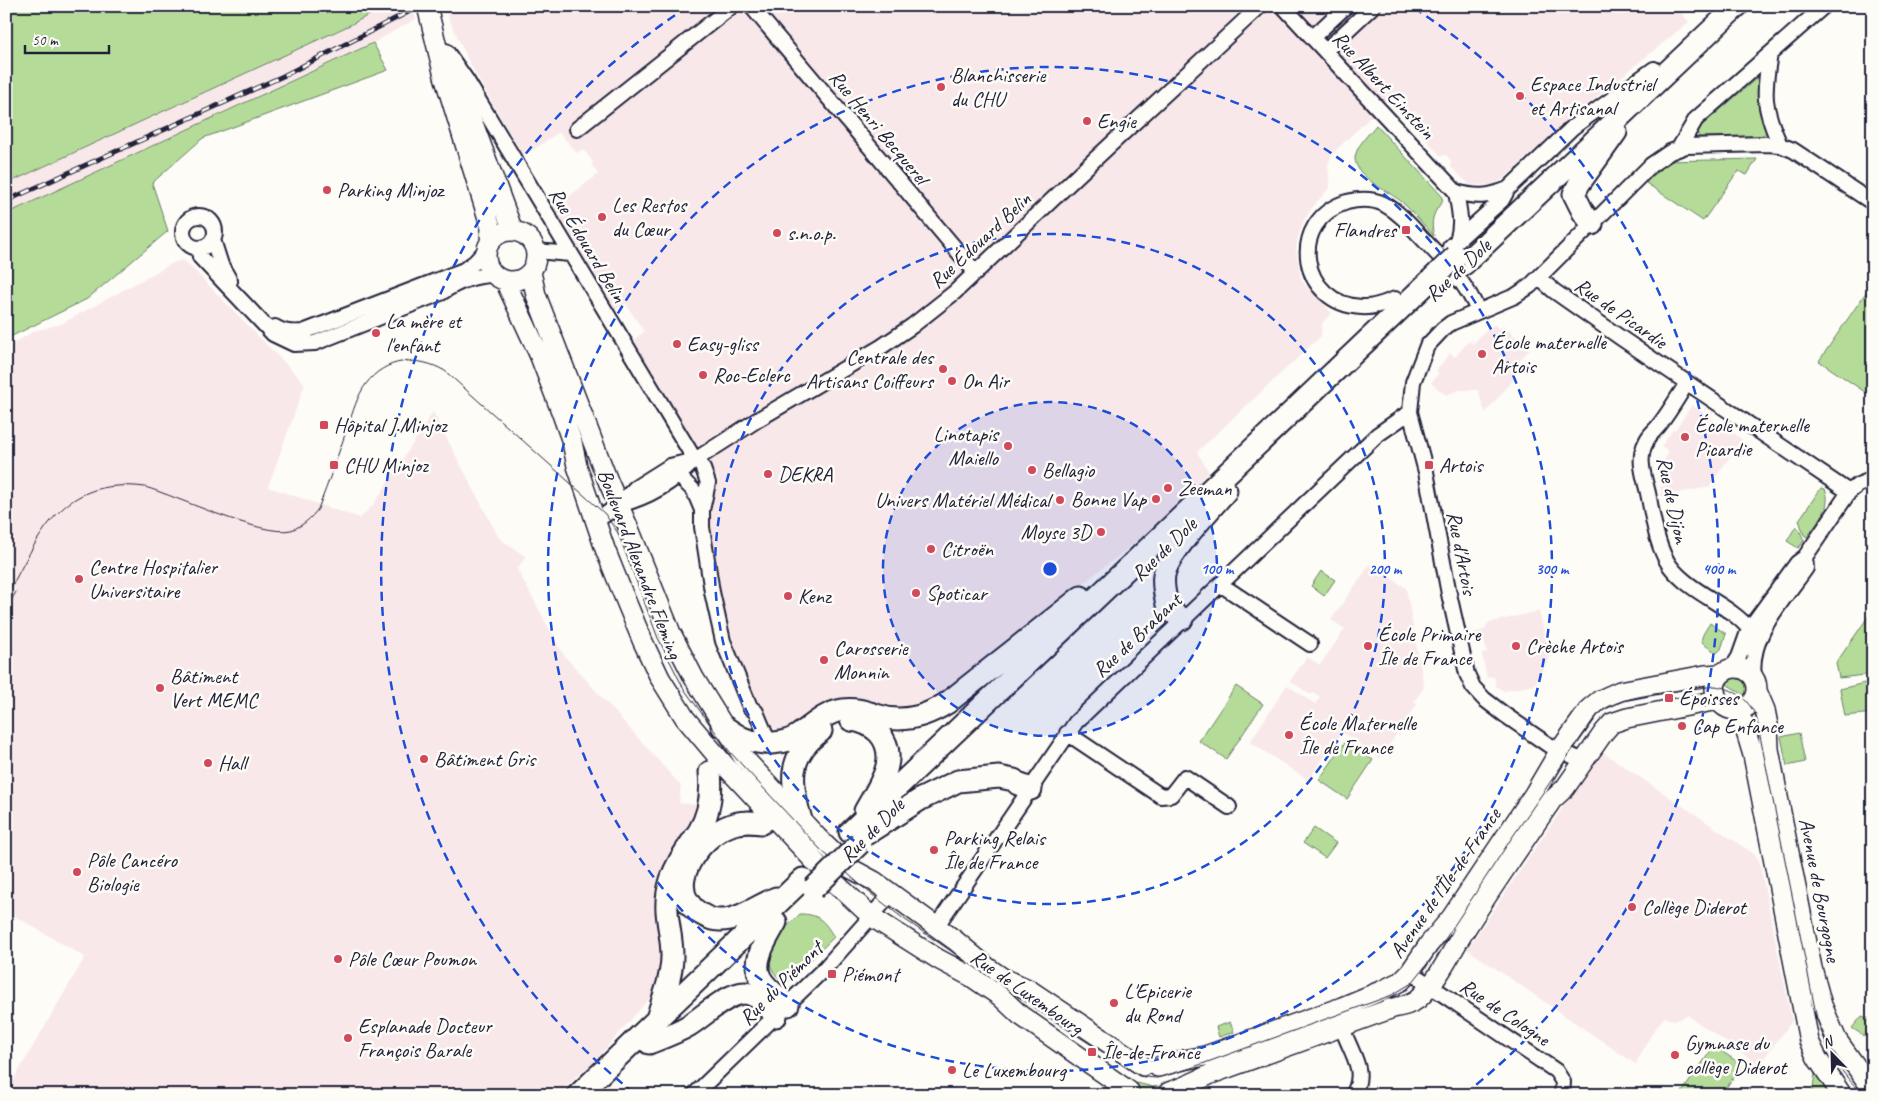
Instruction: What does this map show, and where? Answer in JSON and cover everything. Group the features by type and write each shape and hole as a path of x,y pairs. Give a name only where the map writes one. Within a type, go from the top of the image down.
{"main road":[{"name":"Rue de Dole","path":"1457,252 1721,6"},
{"name":"Rue de Dole","path":"858,835 1168,530 1348,359 1438,267 1637,100 1737,6"},
{"path":"1592,224 1583,212 1574,194 1578,184 1637,100"},
{"name":"Rue de Dole","path":"578,1095 656,1020 858,835 1228,488 1438,267"},
{"path":"1182,619 1168,609 1163,587 1164,574 1172,555 1228,488"},
{"path":"722,726 744,739 769,743 785,742 822,717 842,710 863,710 885,718 896,719 909,719 934,712 1168,530"},
{"path":"792,823 792,784 797,760 803,749 814,736 841,720 865,722 882,737 888,754 888,765 858,835"},
{"path":"656,1020 671,963 671,946 666,915 668,891 674,870 705,820 711,794 710,772"},
{"path":"858,835 921,799 958,781 999,776 1014,780 1018,784 1031,789"},
{"path":"762,824 742,822 732,824 711,836 699,847 684,875 686,895 690,905 708,918 719,920 730,918 802,887"},
{"name":"Rue de Dole","path":"594,1095 776,922 802,887"},
{"path":"776,922 760,953 758,969 760,978 782,1010"},
{"path":"649,1043 687,1026 727,999 738,994 752,995 782,1010"}],"street":[{"path":"577,129 732,6"},
{"name":"Rue Henri Becquerel","path":"751,6 976,273"},
{"name":"Rue Édouard Belin","path":"596,521 619,505 635,488 670,466 694,460 912,326 976,273 1103,151 1260,6"},
{"name":"Rue Albert Einstein","path":"1283,6 1456,192"},
{"path":"1312,38 1346,6"},
{"path":"1325,51 1373,6"},
{"path":"1679,148 1696,119 1824,6"},
{"path":"428,10 446,51 513,231"},
{"path":"428,10 444,76 491,228 486,263 499,278"},
{"name":"Rue Édouard Belin","path":"446,51 467,81 694,460 702,466 708,482 702,510 704,547 723,641 750,707 756,712 769,743"},
{"path":"1770,54 1764,95 1767,112 1780,145"},
{"name":"Rue de Dole","path":"1457,252 1502,200 1508,189 1573,127 1654,69"},
{"path":"1410,412 1413,382 1427,346 1451,323 1515,296 1539,278 1651,164 1679,148 1721,144 1780,145 1793,150 1873,203"},
{"path":"1457,252 1461,220 1456,192 1482,197 1508,189"},
{"name":"Rue de Dole","path":"1348,359 1361,333 1395,299 1438,267 1401,217 1392,209 1376,202 1352,201 1337,205 1325,213 1316,223 1310,236 1308,256 1312,276 1320,288 1333,299 1350,306 1371,306 1395,299"},
{"path":"201,216 210,221 215,231 213,240 210,244 199,249 189,246 183,237 184,227 190,218 201,216"},
{"path":"213,240 221,265 238,294 265,326 274,334 294,344 305,345 315,343 441,293 451,286 481,275 519,280 531,272 535,266 536,251 533,243 521,232 504,232 496,235 476,262 464,270 303,332 292,333 281,330 259,318"},
{"path":"199,249 200,257 229,288 238,294"},
{"path":"536,251 570,254"},
{"path":"1438,267 1462,282 1474,300 1478,311"},
{"name":"Boulevard Alexandre Fleming","path":"531,272 536,295 608,481 671,633 694,678 722,726 743,757 832,880 872,917"},
{"name":"Boulevard Alexandre Fleming","path":"499,278 538,354 561,411 605,550 643,642 660,678 685,718 723,763 792,823 848,866 874,881 890,894"},
{"name":"Rue de Picardie","path":"1539,278 1687,383 1848,492"},
{"path":"350,329 357,312"},
{"name":"Rue de Dijon","path":"1687,383 1658,427 1651,433 1642,451 1641,463 1655,526 1661,548 1671,567 1686,583 1733,615 1749,629"},
{"name":"Rue de Brabant","path":"936,927 1031,789 1067,733 1086,710 1376,435 1410,412"},
{"name":"Rue d'Artois","path":"1410,412 1426,472 1449,594 1467,674 1473,686 1484,699 1547,744 1583,761"},
{"path":"619,505 641,500 679,476 694,460"},
{"name":"Rue Édouard Belin","path":"679,476 694,492 702,510"},
{"path":"1848,492 1873,480"},
{"name":"Avenue de Bourgogne","path":"1727,671 1739,657 1749,629 1797,563 1805,557 1848,492"},
{"name":"Avenue de Bourgogne","path":"1805,557 1806,568 1763,630 1754,652 1753,669 1755,684 1765,710 1769,749 1779,802 1812,968 1822,1005 1836,1040 1871,1086"},
{"path":"1220,584 1310,644"},
{"path":"1749,629 1754,642 1754,652"},
{"path":"1727,671 1747,671 1755,684 1754,701 1750,705 1736,710 1728,709 1719,702 1716,696 1715,686 1727,671"},
{"name":"Avenue de l’Île-de-France","path":"1150,1067 1205,1056 1342,1007 1401,981 1451,918 1534,794 1560,750 1590,708 1612,694 1630,689 1727,671"},
{"name":"Avenue de l’Île-de-France","path":"1168,1093 1280,1047 1393,1008 1408,1005 1417,1000 1430,986 1450,958 1459,939 1475,914 1552,800 1564,788 1612,723 1627,718 1713,701 1719,702"},
{"name":"Avenue de Bourgogne","path":"1736,710 1743,722 1753,755 1809,1040 1818,1058 1842,1095"},
{"path":"685,718 704,754 710,772"},
{"path":"1067,733 1161,796 1171,795 1184,777 1229,807"},
{"path":"762,824 792,823"},
{"name":"Rue de Luxembourg","path":"890,894 1003,978 1028,989 1150,1067"},
{"name":"Rue du Piémont","path":"694,1095 826,967 872,917 890,894"},
{"name":"Rue de Luxembourg","path":"872,917 938,960 970,976 1001,997 1020,1015 1130,1093"},
{"name":"Rue de Cologne","path":"1410,972 1556,1071 1563,1082 1562,1095"},
{"path":"1345,1035 1360,1073 1359,1085 1354,1095"},
{"path":"1130,1093 1131,1077 1138,1069 1150,1067 1167,1076 1169,1082 1168,1093"},
{"path":"1853,1095 1871,1086"}],"shaded area":[{"path":"386,6 411,6 416,19 373,43 6,214 6,184 350,25"},
{"path":"443,6 1676,6 1689,22 1573,116 1502,180 1493,185 1470,185 1450,166 1451,161 1446,155 1441,156 1417,130 1417,125 1421,118 1415,111 1406,115 1401,114 1388,100 1332,154 1328,165 1330,187 1311,209 1303,222 1298,237 1296,249 1301,279 1332,313 1322,323 1321,336 1197,452 1209,472 1135,543 925,707 899,715 838,702 787,733 770,727 741,666 726,617 713,550 710,513 718,479 632,341 644,332 626,304 615,310 553,209 598,174 591,164 593,162 583,149 577,153 559,132 523,157 469,62"},
{"path":"183,260 305,384 268,487 360,518 374,504 433,412 499,538 526,557 517,569 563,654 681,786 679,803 700,805 655,992 588,1069 581,1072 558,1095 228,1095 220,1090 214,1095 26,1095 10,1086 85,957 6,911 6,348 34,331 61,324 173,263"},
{"path":"1494,324 1499,329 1503,326 1530,349 1516,364 1513,380 1485,413 1478,390 1459,390 1446,395 1431,383 1439,373 1436,371 1450,353 1455,357 1469,341 1473,344 1489,326 1491,328"},
{"path":"1692,405 1742,439 1709,487 1662,496 1660,487 1664,486 1666,478 1662,475 1660,467 1669,452 1661,447"},
{"path":"1370,564 1406,588 1424,687 1414,702 1417,705 1380,758 1342,732 1308,780 1250,742 1287,685 1315,704 1320,697 1314,693 1311,695 1290,681 1307,657 1320,665 1345,629 1331,620"},
{"name":"Crèche Artois","path":"1539,611 1550,657 1534,685 1504,691 1496,686 1494,676 1487,678 1482,654 1487,652 1483,637 1474,639 1473,633 1484,630 1488,623"},
{"name":"Collège Diderot","path":"1601,751 1754,854 1759,860 1792,1021 1759,1065 1687,1015 1673,1020 1664,1017 1651,1035 1637,1061 1637,1065 1467,949"}],"green space":[{"path":"6,6 312,6 315,12 327,6 386,6 350,25 6,184"},
{"path":"373,43 388,70 203,138 152,183 168,231 87,299 6,339 6,214"},
{"path":"1758,77 1759,109 1766,125 1766,133 1761,136 1699,137 1697,132 1699,128"},
{"path":"1376,125 1441,195 1443,201 1432,221 1434,236 1402,202 1366,178 1356,165 1355,158 1358,149"},
{"path":"1757,159 1747,175 1738,171 1703,221 1646,183 1667,161"},
{"path":"1873,282 1873,396 1871,396 1819,361"},
{"path":"1821,488 1825,489 1827,502 1823,514 1807,537 1804,535 1799,520"},
{"path":"1796,526 1804,541 1798,548 1787,541"},
{"path":"1321,571 1335,580 1324,596 1311,586"},
{"path":"1870,614 1873,616 1873,674 1839,678 1836,663"},
{"path":"1710,623 1726,634 1721,649 1717,653 1702,641 1703,634"},
{"path":"1734,678 1746,684 1748,687 1747,697 1725,683"},
{"path":"1873,681 1873,713 1845,716 1840,689"},
{"path":"1236,686 1263,704 1226,759 1199,741"},
{"path":"1799,733 1805,762 1787,766 1781,737"},
{"path":"1346,741 1373,760 1347,799 1319,780"},
{"path":"1314,828 1336,843 1325,858 1303,843"},
{"path":"800,914 816,917 834,937 789,981 786,981 778,977 773,971 769,954 781,933"},
{"path":"1862,1016 1873,1020 1873,1042 1852,1028"},
{"path":"1230,1022 1234,1032 1219,1037 1216,1027"},
{"path":"1714,1046 1742,1065 1721,1095 1680,1095"},
{"path":"1816,1066 1837,1095 1812,1095"},
{"path":"1137,1083 1153,1087 1160,1086 1156,1095 1140,1095 1137,1090"}],"tram line":[{"path":"6,597 30,552 56,515 73,501 92,491 116,486 145,487 261,528 278,531 291,530 299,526 310,519 318,509 356,404 366,384 374,375 392,364 413,361 435,366 445,371 605,514 618,533 658,638 684,689 730,752 820,849 865,889 904,919 1042,1013 1137,1074 1144,1077 1157,1078 1191,1068 1392,995 1412,983 1438,950 1511,839 1593,720 1600,713 1606,708 1630,699 1676,691 1715,686 1722,687 1740,695 1749,704 1756,716 1817,1019 1835,1061 1865,1095"},
{"path":"6,609 16,592"}],"railway":[{"path":"6,201 283,76 420,6"}],"place":[{"name":"Blanchisserie du CHU","path":"941,87"},
{"name":"Espace Industriel et Artisanal","path":"1520,96"},
{"name":"Engie","path":"1087,121"},
{"name":"Parking Minjoz","path":"327,190"},
{"name":"Les Restos du Cœur","path":"602,217"},
{"name":"Flandres","path":"1406,230"},
{"name":"s.n.o.p.","path":"777,233"},
{"name":"La mère et l'enfant","path":"376,333"},
{"name":"Easy-gliss","path":"677,344"},
{"name":"École maternelle Artois","path":"1482,354"},
{"name":"Centrale des Artisans Coiffeurs","path":"943,369"},
{"name":"Roc-Eclerc","path":"703,375"},
{"name":"On Air","path":"952,381"},
{"name":"Hôpital J.Minjoz","path":"324,425"},
{"name":"École maternelle Picardie","path":"1685,437"},
{"name":"Linotapis Maiello","path":"1008,446"},
{"name":"CHU Minjoz","path":"334,465"},
{"name":"Artois","path":"1429,465"},
{"name":"Bellagio","path":"1032,470"},
{"name":"DEKRA","path":"768,474"},
{"name":"Zeeman","path":"1168,488"},
{"name":"Bonne Vap","path":"1156,499"},
{"name":"Univers Matériel Médical","path":"1060,500"},
{"name":"Moyse 3D","path":"1101,532"},
{"name":"Citroën","path":"931,549"},
{"name":"Centre Hospitalier Universitaire","path":"79,579"},
{"name":"Spoticar","path":"916,593"},
{"name":"Kenz","path":"788,596"},
{"name":"École Primaire Île de France","path":"1368,646"},
{"name":"Crèche Artois","path":"1516,646"},
{"name":"Carosserie Monnin","path":"824,660"},
{"name":"Bâtiment Vert MEMC","path":"160,688"},
{"name":"Époisses","path":"1669,698"},
{"name":"Cap Enfance","path":"1682,726"},
{"name":"École Maternelle Île de France","path":"1289,735"},
{"name":"Bâtiment Gris","path":"424,759"},
{"name":"Hall","path":"208,763"},
{"name":"Parking Relais Île de France","path":"934,850"},
{"name":"Pôle Cancéro Biologie","path":"77,872"},
{"name":"Collège Diderot","path":"1632,907"},
{"name":"Pôle Cœur Poumon","path":"338,959"},
{"name":"Piémont","path":"832,974"},
{"name":"L'Epicerie du Rond","path":"1114,1003"},
{"name":"Esplanade Docteur François Barale","path":"348,1038"},
{"name":"Île-de-France","path":"1092,1052"},
{"name":"Gymnase du collège Diderot","path":"1675,1055"},
{"name":"Le Luxembourg","path":"952,1070"}]}
